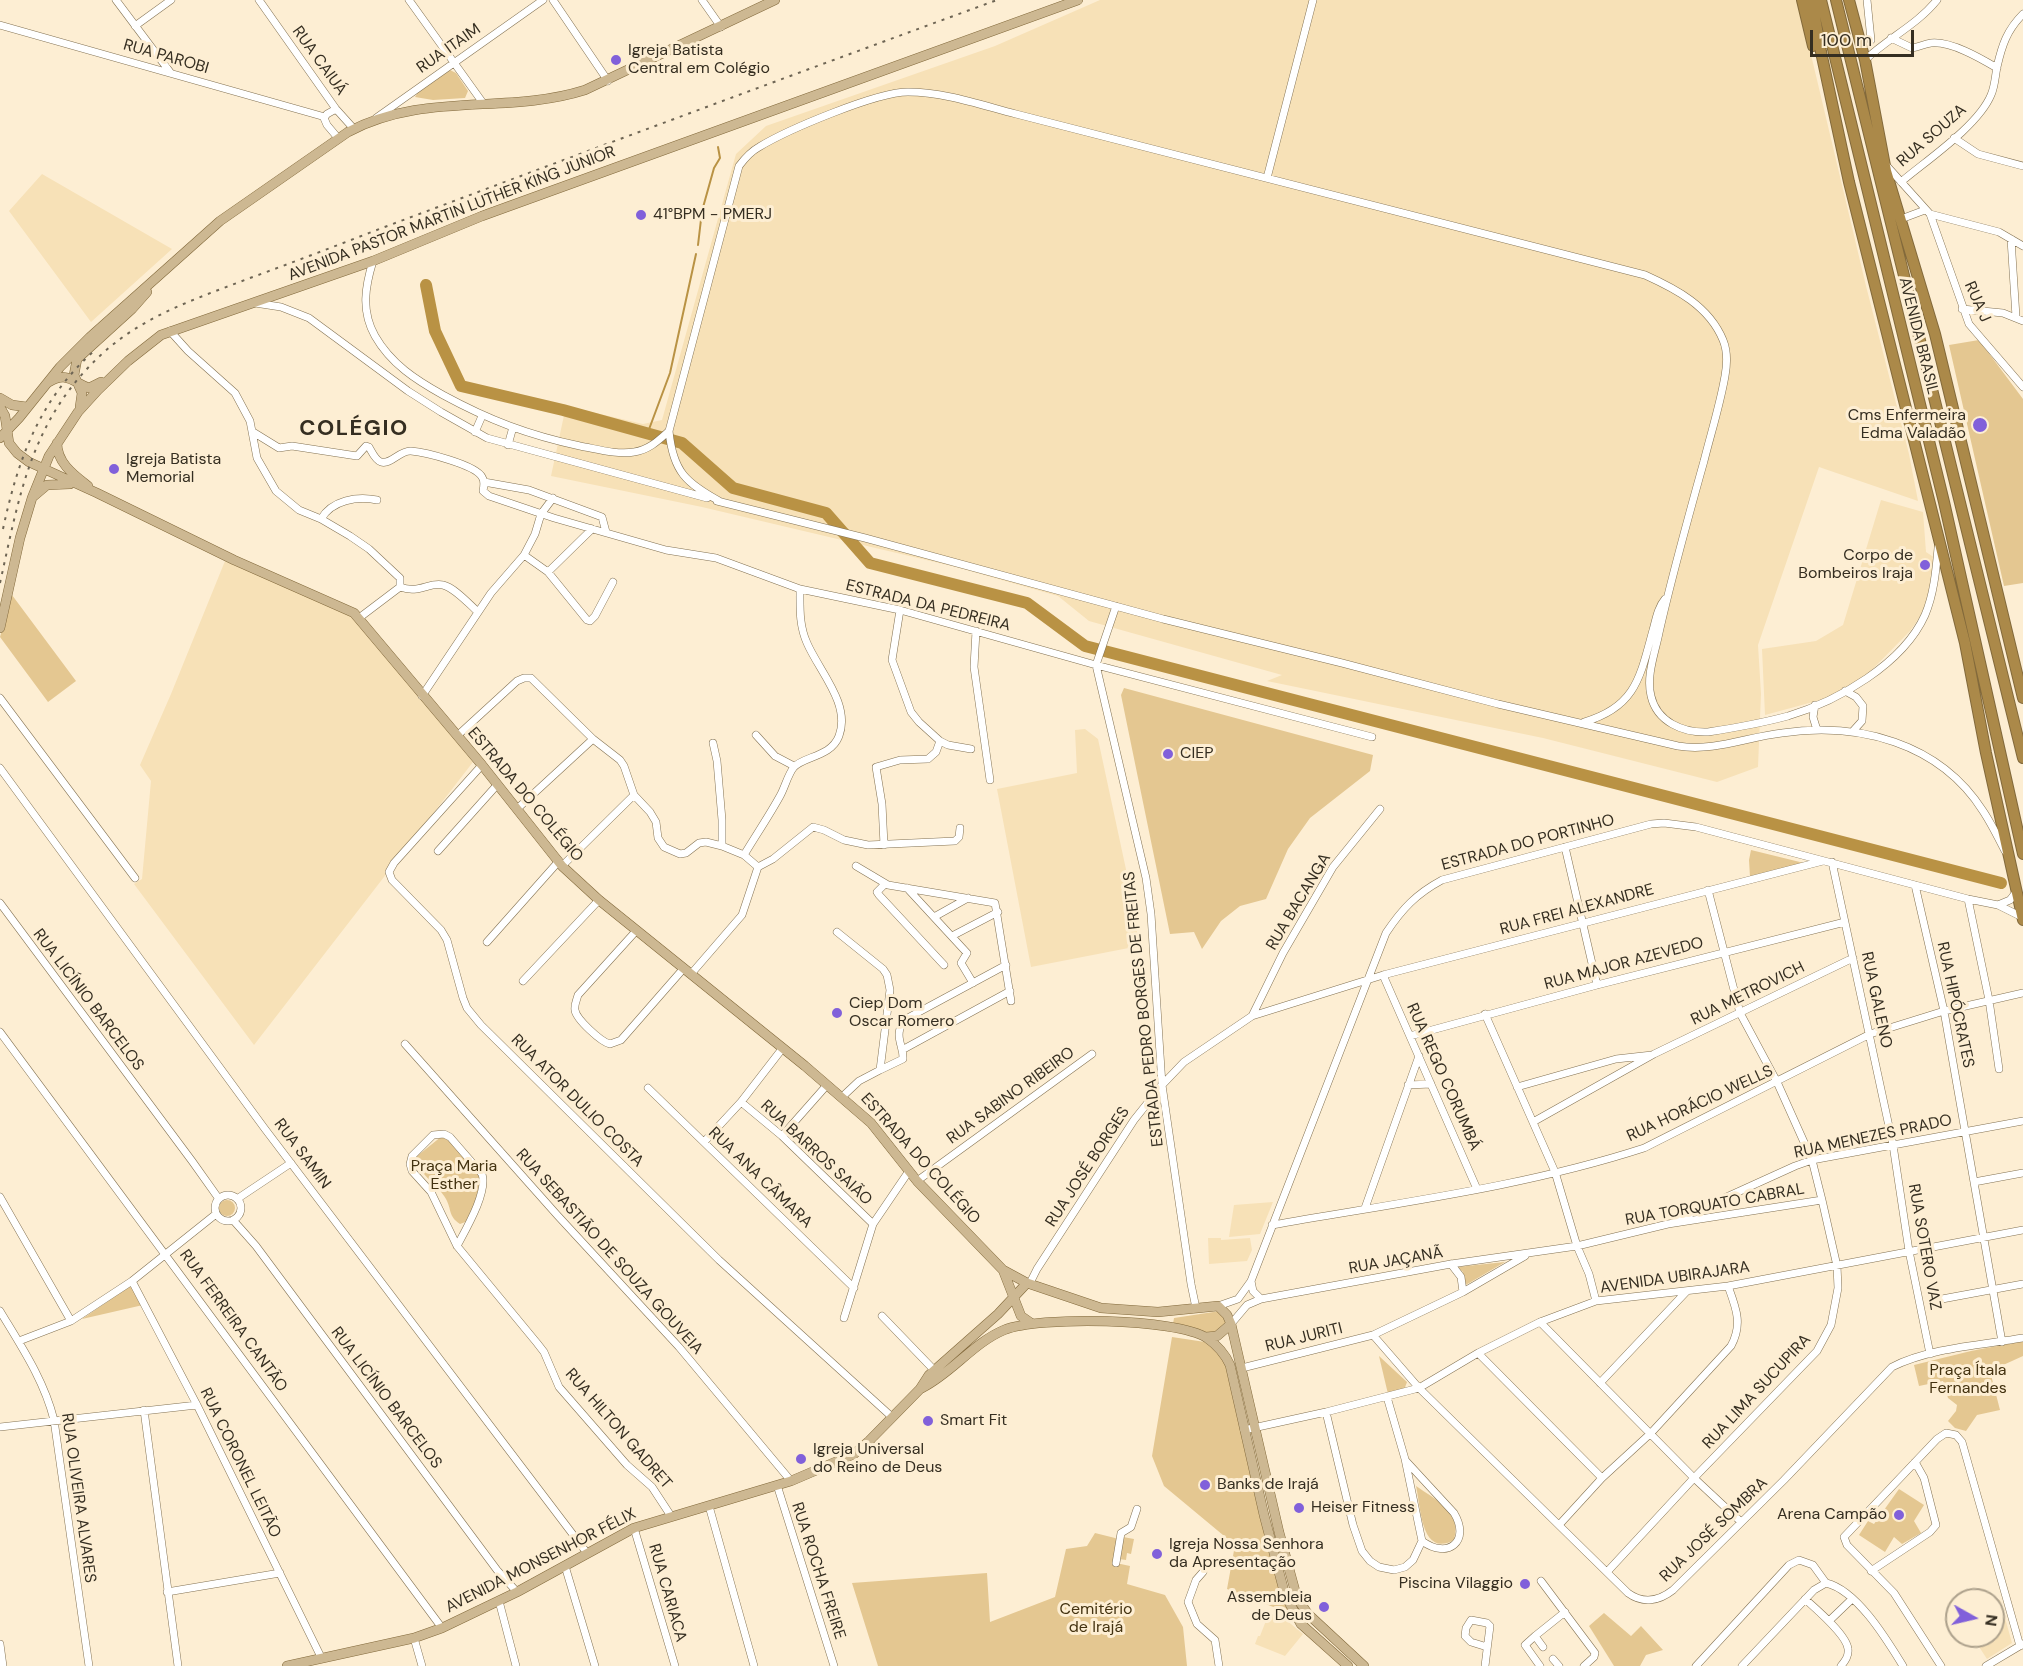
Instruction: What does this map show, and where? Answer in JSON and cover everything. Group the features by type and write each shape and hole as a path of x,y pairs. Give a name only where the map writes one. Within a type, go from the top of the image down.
{"highway":[{"name":"AVENIDA BRASIL","path":"1802,0 1823,87 1833,105"},
{"name":"AVENIDA BRASIL","path":"1812,0 1847,170 1965,643 1986,753 2023,918"},
{"name":"AVENIDA BRASIL","path":"1836,0 2023,758"},
{"name":"AVENIDA BRASIL","path":"1849,0 1865,60 1885,164 1935,334 2023,698"},
{"name":"AVENIDA BRASIL","path":"1822,4 1959,568 2023,854"},
{"path":"1822,4 1822,26 1843,153"},
{"path":"1900,387 1915,417 1935,497 1959,568"}],"main road":[{"path":"3,435 60,367 90,337 220,221 338,138 372,121 403,111 426,107 538,101 562,97 608,81 775,0"},
{"name":"AVENIDA PASTOR MARTIN LUTHER KING JUNIOR","path":"0,628 20,538 32,498 42,470 57,441 78,412 120,368 150,341 170,331 373,261 482,216 1078,0"},
{"path":"78,412 83,398 74,375 75,364 81,354 132,309 155,280"},
{"path":"46,384 59,378 70,378 83,386 94,387 120,368"},
{"path":"0,398 12,405 27,407"},
{"name":"ESTRADA DO COLÉGIO","path":"0,407 5,416 3,435 17,453 42,470 97,493 234,560 345,609 359,618 482,765 560,864 599,900 842,1097 871,1123 917,1181 1003,1270 1028,1283"},
{"name":"ESTRADA DO COLÉGIO","path":"57,441 58,454 68,468 97,493"},
{"path":"32,498 44,486 50,484 75,484"},
{"name":"ESTRADA DO COLÉGIO","path":"1003,1270 1021,1316 1031,1323"},
{"path":"1028,1283 1101,1308 1158,1312 1218,1306 1227,1315 1242,1368 1279,1532 1297,1598 1308,1614 1364,1666"},
{"name":"AVENIDA MONSENHOR FÉLIX","path":"287,1666 306,1664 321,1657 414,1638 442,1628 517,1592 634,1528 791,1481 854,1454 920,1389 934,1370 1028,1283"},
{"name":"AVENIDA MONSENHOR FÉLIX","path":"920,1389 934,1382 992,1336 1013,1327 1031,1323 1148,1323 1206,1337"},
{"path":"1206,1337 1217,1336 1231,1324"},
{"path":"1206,1337 1219,1348 1230,1365 1285,1595 1301,1624 1343,1664"},
{"path":"951,1369 948,1365 957,1354 958,1349"}],"street":[{"path":"116,0 170,72"},
{"path":"135,26 171,0"},
{"name":"RUA CAIUÁ","path":"259,0 336,109 354,129"},
{"path":"409,0 483,103"},
{"name":"RUA ITAIM","path":"372,121 543,0"},
{"path":"554,0 608,81"},
{"path":"702,0 721,27"},
{"path":"1267,178 1313,0"},
{"path":"1867,0 1871,40"},
{"path":"1865,60 1881,44 1918,20 1937,0"},
{"name":"RUA SOUZA","path":"1901,182 1954,138 1986,105 1995,83 2008,31 2023,14"},
{"name":"RUA PAROBI","path":"0,25 324,118"},
{"path":"1859,37 1881,44"},
{"path":"1891,38 1912,48 1928,43 1951,47 1972,54 1997,68"},
{"path":"721,502 689,482 680,471 666,435 739,166 759,147 833,114 887,95 907,92 932,94 1022,115 1645,275 1685,296 1701,308 1714,324 1724,342 1727,359 1725,378 1651,668 1650,684 1654,704 1671,724 1697,732 1722,730 1783,717 1815,705 1865,680 1901,651 1917,629 1930,601 1939,542"},
{"name":"RUA CAIUÁ","path":"336,109 331,110 324,118 338,138"},
{"path":"1954,138 1978,154 2023,166"},
{"path":"1885,164 1927,212"},
{"path":"1901,219 1927,212 1999,232 2023,246"},
{"name":"RUA J","path":"1927,212 1962,309 1974,331 2023,387"},
{"path":"1962,309 1989,311 2020,319 2011,239"},
{"path":"373,261 365,291 365,306 371,329 383,348 405,372 482,416 552,440 621,452 642,450 666,435"},
{"path":"253,303 281,307 309,318 408,391 475,432 508,445 584,463 721,502 1498,704 1691,748 1781,733 1817,730 1853,731 1886,738 1932,758 1959,781 1983,810 2011,864"},
{"path":"170,331 188,351 235,393 250,421 257,458 276,491 299,510 321,519 369,549 397,574 400,578 400,587"},
{"path":"475,432 482,416"},
{"path":"508,445 513,428"},
{"path":"253,432 279,448 292,446 357,456 366,446 381,462 387,462 403,452 419,452 462,464 479,473 484,482 529,490 602,517 606,532"},
{"name":"ESTRADA DA PEDREIRA","path":"484,482 483,491 489,496 541,514 666,550 716,558 800,589 900,610 1096,665 1372,737"},
{"path":"422,696 491,593 524,555 535,534 541,514 553,498"},
{"path":"321,519 330,507 352,499 377,500"},
{"path":"548,572 592,529"},
{"path":"524,555 548,572 585,618 590,621 613,582"},
{"path":"400,587 415,591 446,585 478,612"},
{"path":"359,618 400,587"},
{"path":"744,855 778,799 794,766 830,748 839,737 840,708 807,642 800,621 800,589"},
{"path":"1582,723 1602,716 1630,694 1646,656 1659,609 1668,595"},
{"path":"1096,665 1116,606"},
{"path":"900,610 893,665 915,718 940,741 971,749"},
{"path":"976,631 974,667 990,780"},
{"name":"ESTRADA PEDRO BORGES DE FREITAS","path":"1096,665 1146,878 1151,914 1161,1085 1196,1308"},
{"path":"457,736 517,681 531,678 593,740 614,754 624,766 634,795 656,822 658,838 664,847 680,854 686,853 699,843 706,842 744,855 758,867"},
{"path":"1845,691 1856,697 1863,706 1862,721 1853,731"},
{"path":"0,698 135,878"},
{"path":"1815,705 1813,717 1817,730"},
{"path":"756,735 775,756 794,766"},
{"path":"517,809 593,740"},
{"path":"884,844 882,804 876,766 900,760 928,759 936,752 940,741"},
{"path":"713,742 717,761 722,846"},
{"name":"RUA ATOR DULIO COSTA","path":"482,765 394,863 389,872 392,880 436,925 447,940 467,1008 481,1025 720,1260 892,1417"},
{"name":"RUA SAMIN","path":"0,768 291,1163 587,1553"},
{"path":"438,852 497,784"},
{"path":"487,942 560,864 634,795"},
{"name":"RUA BACANGA","path":"1251,1016 1283,953 1333,867 1380,809"},
{"name":"ESTRADA DO PORTINHO","path":"1242,1295 1251,1281 1386,933 1399,914 1422,891 1442,880 1651,824 1664,823 1696,827 1998,905 2023,918"},
{"path":"636,930 578,995 575,1003 574,1010 578,1016 604,1042 610,1044 621,1040 742,915 758,867 773,859 813,827 818,827 844,840 884,844 955,841 959,837 960,828"},
{"path":"1565,847 1597,985"},
{"path":"1794,868 1800,859 1798,853"},
{"name":"RUA FREI ALEXANDRE","path":"1368,980 1708,890 1828,861"},
{"name":"RUA GALENO","path":"1828,861 1845,922 1893,1145"},
{"path":"856,866 885,884 993,902 997,906 1011,1001"},
{"path":"885,884 877,892 879,896 944,965"},
{"name":"RUA HIPÓCRATES","path":"1915,885 1944,1011 2002,1342"},
{"path":"907,888 967,953 961,963 973,983"},
{"name":"RUA LIMA SUCUPIRA","path":"1607,1572 1817,1351 1825,1339 1835,1308 1838,1288 1837,1266 1812,1160 1777,1082 1740,1013 1708,890"},
{"path":"1998,905 2010,900 2018,891"},
{"path":"934,917 968,898"},
{"path":"1968,899 1989,1000 2000,1069"},
{"path":"523,981 599,900"},
{"name":"RUA LICÍNIO BARCELOS","path":"0,903 219,1199"},
{"path":"952,936 998,912"},
{"name":"RUA MAJOR AZEVEDO","path":"1410,1036 1485,1014 1845,922"},
{"path":"837,932 883,969 887,975 890,990 880,1070"},
{"name":"RUA METROVICH","path":"1533,1122 1654,1054 1853,958"},
{"path":"842,1097 859,1081 903,1059 899,1040 901,1024 904,1020 1006,965"},
{"name":"RUA REGO CORUMBÁ","path":"1383,975 1477,1190"},
{"name":"RUA JOSÉ BORGES","path":"1028,1283 1134,1120 1161,1085 1184,1062 1251,1016 1368,980"},
{"path":"902,1050 1010,991"},
{"name":"RUA HORÁCIO WELLS","path":"1272,1225 1477,1190 1607,1160 1644,1148 1870,1034 1944,1011 2023,993"},
{"path":"1485,1014 1555,1172 1596,1301"},
{"name":"RUA FERREIRA CANTÃO","path":"0,1032 167,1254 442,1628"},
{"name":"RUA SEBASTIÃO DE SOUZA GOUVEIA","path":"405,1044 678,1347 791,1481"},
{"path":"704,1142 741,1102 782,1049"},
{"name":"RUA SABINO RIBEIRO","path":"917,1181 1092,1054"},
{"name":"RUA METROVICH","path":"1517,1087 1616,1059 1654,1054"},
{"path":"1365,1208 1419,1056"},
{"path":"1408,1085 1431,1084"},
{"path":"782,1136 826,1085"},
{"name":"RUA ANA CÂMARA","path":"648,1088 854,1288"},
{"name":"RUA BARROS SAIÃO","path":"741,1102 782,1136 873,1224"},
{"name":"RUA MENEZES PRADO","path":"1668,1224 1812,1160 2023,1121"},
{"name":"RUA HILTON GADRET","path":"457,1246 482,1191 483,1179 482,1174 450,1137 438,1133 433,1135 412,1156 410,1164 415,1176 431,1192 457,1246 544,1352 559,1387 627,1465 652,1487 671,1516"},
{"name":"RUA SOTERO VAZ","path":"1893,1145 1909,1251 1930,1354"},
{"path":"237,1200 291,1163"},
{"path":"844,1318 873,1224 909,1171"},
{"path":"1974,1182 2023,1173"},
{"path":"226,1195 237,1200 240,1210 233,1220 226,1221 216,1214 215,1206 219,1199 226,1195"},
{"path":"0,1197 71,1321"},
{"name":"RUA TORQUATO CABRAL","path":"1577,1246 1668,1224 1822,1200"},
{"path":"19,1341 71,1321 132,1281 216,1214"},
{"name":"RUA LICÍNIO BARCELOS","path":"233,1220 256,1246 497,1570 517,1592"},
{"name":"AVENIDA UBIRAJARA","path":"1244,1430 1419,1388 1478,1353 1540,1322 1596,1301 1728,1286 2023,1230"},
{"name":"RUA JAÇANÃ","path":"1231,1324 1241,1311 1261,1299 1451,1264 1577,1246"},
{"name":"RUA JURITI","path":"1242,1368 1372,1335 1463,1292 1528,1254"},
{"path":"1451,1264 1461,1277 1463,1292"},
{"name":"RUA CORONEL LEITÃO","path":"132,1281 197,1405 321,1657"},
{"path":"1251,1281 1253,1291 1261,1299"},
{"path":"1942,1299 2023,1284"},
{"path":"1559,1525 1602,1478 1651,1433 1731,1346 1739,1327 1737,1310 1728,1286"},
{"path":"1600,1383 1686,1292"},
{"path":"1218,1306 1233,1302 1242,1295 1250,1304"},
{"name":"RUA OLIVEIRA ALVARES","path":"0,1311 19,1341 49,1399 54,1420 89,1666"},
{"path":"882,1316 934,1370"},
{"path":"1540,1322 1694,1478 1740,1521"},
{"name":"RUA JOSÉ SOMBRA","path":"1372,1335 1419,1388 1607,1572 1634,1597 1650,1600 1660,1598 1673,1590 1740,1521 1784,1480 1892,1367 1930,1354 2023,1338"},
{"path":"1478,1353 1602,1478"},
{"path":"1326,1412 1353,1525 1362,1551 1379,1567 1394,1570 1405,1567 1413,1560 1422,1541 1405,1459 1387,1397"},
{"path":"0,1427 197,1405"},
{"path":"144,1410 178,1666"},
{"path":"1941,1666 1895,1595 1846,1545 1844,1537 1943,1434 1953,1434 1962,1442 2022,1645 1986,1666"},
{"path":"1405,1459 1460,1522 1461,1531 1458,1540 1452,1546 1437,1549 1422,1541"},
{"path":"1870,1571 1936,1526 1922,1474 1915,1462"},
{"name":"RUA ROCHA FREIRE","path":"777,1485 834,1666"},
{"path":"709,1506 754,1666"},
{"path":"1116,1563 1121,1533 1131,1527 1137,1509"},
{"name":"RUA CARIACA","path":"634,1528 675,1666"},
{"path":"1696,1666 1794,1561 1809,1562 1826,1583"},
{"path":"565,1566 595,1666"},
{"path":"1203,1572 1196,1580 1188,1602 1197,1624 1215,1640 1219,1666"},
{"path":"167,1592 280,1573"},
{"path":"1541,1581 1595,1653 1594,1657 1584,1666"},
{"path":"1744,1665 1805,1599 1820,1585 1826,1583 1834,1585 1864,1610 1903,1666"},
{"path":"1805,1599 1829,1621 1847,1644 1846,1659 1841,1666"},
{"path":"1829,1621 1852,1599"},
{"path":"499,1601 516,1666"},
{"path":"1539,1666 1526,1645 1565,1612"},
{"path":"1485,1666 1490,1626 1487,1623 1471,1620 1466,1628 1465,1636 1470,1642 1487,1647"},
{"path":"1535,1636 1544,1647"},
{"path":"414,1638 422,1666"},
{"path":"0,1644 3,1666"},
{"path":"1553,1659 1559,1666"}],"shaded area":[{"path":"1100,0 1798,0 1866,286 1909,454 1918,501 1819,467 1758,645 1761,694 1758,767 1717,782 1543,738 1267,681 1282,675 1089,621 1058,596 956,567 702,507 551,476 566,406 643,424 662,420 736,154 766,126 995,46"},
{"path":"42,174 172,249 91,322 9,211"},
{"path":"1881,500 1923,512 1926,552 1935,558 1928,601 1919,618 1910,631 1861,681 1824,699 1765,715 1762,649 1816,641 1843,625"},
{"path":"225,561 351,614 473,762 254,1045 134,884 142,879 151,781 140,765"},
{"path":"1085,729 1098,739 1133,902 1139,946 1031,967 997,789 1077,773 1075,730"},
{"path":"1273,1202 1260,1234 1229,1237 1234,1205"},
{"path":"1208,1238 1221,1238 1221,1240 1250,1238 1252,1250 1247,1261 1209,1264"},
{"path":"1269,1613 1285,1619 1303,1634 1285,1656 1255,1644"},
{"path":"2005,1618 2012,1643 2005,1647"},
{"path":"1980,1648 2004,1648 1987,1659"}],"green space":[{"path":"450,70 456,73 468,91 465,98 433,100 415,97 418,92"},
{"path":"1979,340 2023,399 2023,583 2004,586 1949,345"},
{"path":"12,595 76,681 48,702 0,637"},
{"path":"1124,688 1373,755 1370,771 1310,818 1288,849 1266,899 1240,906 1221,921 1202,949 1194,932 1170,934 1121,695"},
{"path":"1751,850 1808,864 1750,877"},
{"name":"Praça Maria Esther","path":"442,1136 448,1138 480,1174 482,1182 468,1221 460,1224 452,1215 442,1194 420,1169 416,1157"},
{"path":"224,1200 230,1200 235,1208 233,1214 224,1216 219,1211 219,1205"},
{"path":"1505,1262 1464,1286 1463,1272 1457,1267"},
{"path":"132,1285 143,1305 82,1319"},
{"path":"1220,1311 1227,1323 1220,1334 1210,1335 1173,1324 1174,1318"},
{"path":"1172,1337 1205,1342 1227,1359 1294,1615 1227,1589 1235,1545 1164,1486 1152,1456"},
{"name":"Praça Ítala Fernandes","path":"2023,1341 2023,1356 1990,1371 2000,1410 1977,1415 1966,1431 1955,1428 1948,1421 1956,1411 1957,1405 1948,1398 1943,1381 1919,1386 1914,1365"},
{"path":"1379,1356 1407,1382 1404,1390 1388,1394"},
{"path":"1416,1486 1446,1507 1451,1514 1454,1521 1454,1540 1443,1544 1429,1537 1424,1528"},
{"name":"Arena Campão","path":"1899,1489 1924,1505 1914,1521 1921,1533 1902,1544 1894,1537 1885,1552 1859,1535 1868,1521 1874,1524"},
{"name":"Cemitério de Irajá","path":"1095,1533 1119,1539 1116,1563 1130,1566 1127,1584 1165,1595 1183,1627 1187,1666 878,1666 852,1583 987,1573 990,1622 1055,1597 1066,1549 1087,1546"},
{"path":"1123,1537 1134,1539 1131,1554 1127,1553 1126,1560 1119,1559"},
{"path":"1604,1613 1631,1636 1641,1626 1663,1650 1646,1655 1640,1666 1614,1666 1589,1626"}],"waterway":[{"path":"698,245 702,211 714,168 720,158 718,147"},
{"path":"648,432 670,373 696,254"},
{"path":"426,285 435,331 461,386 563,410 682,443 733,488 826,513 870,563 1027,603 1085,646 2001,883"}],"railway":[{"path":"0,583 22,488 44,431 59,404 79,378 103,353 136,328 211,293 997,0"},
{"path":"3,529 24,455 45,410 75,370 94,351"}],"place":[{"name":"Igreja Batista Central em Colégio","path":"616,60"},
{"name":"41°BPM - PMERJ","path":"641,215"},
{"name":"Cms Enfermeira Edma Valadão","path":"1980,425"},
{"name":"Igreja Batista Memorial","path":"114,469"},
{"name":"Corpo de Bombeiros Iraja","path":"1925,565"},
{"name":"CIEP","path":"1168,754"},
{"name":"Ciep Dom Oscar Romero","path":"837,1013"},
{"name":"Smart Fit","path":"928,1421"},
{"name":"Igreja Universal do Reino de Deus","path":"801,1459"},
{"name":"Banks de Irajá","path":"1205,1485"},
{"name":"Heiser Fitness","path":"1299,1508"},
{"name":"Arena Campão","path":"1899,1515"},
{"name":"Igreja Nossa Senhora da Apresentação","path":"1157,1554"},
{"name":"Piscina Vilaggio","path":"1525,1584"},
{"name":"Assembleia de Deus","path":"1324,1607"}],"district":[{"name":"COLÉGIO","path":"354,429"}]}
